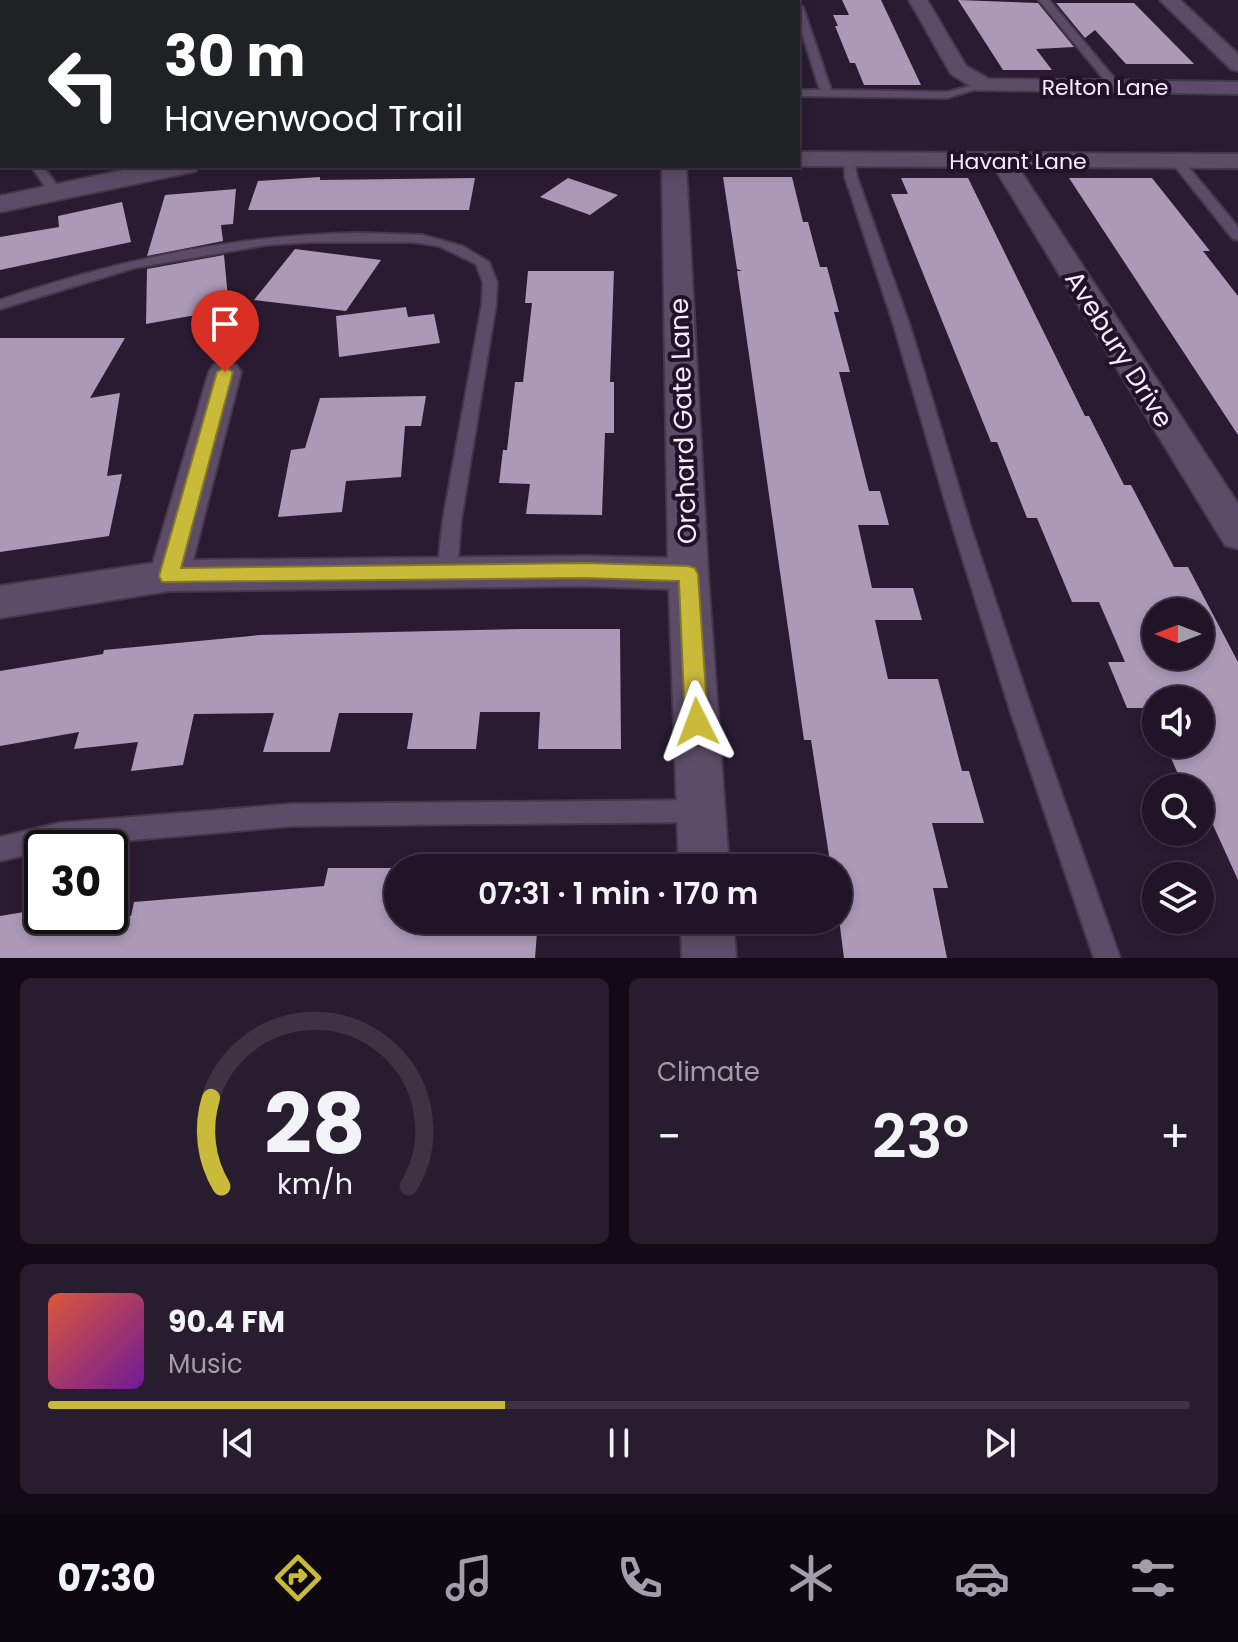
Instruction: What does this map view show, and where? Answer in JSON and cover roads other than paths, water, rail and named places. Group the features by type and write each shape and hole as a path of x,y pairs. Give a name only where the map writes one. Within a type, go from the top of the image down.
{"street":[{"path":"918,0 958,70 979,82"},
{"path":"1169,0 1238,65"},
{"name":"Relton Lane","path":"979,82 1238,88"},
{"name":"Havant Lane","path":"800,159 1238,161"},
{"name":"Avebury Drive","path":"1002,161 1238,535"},
{"path":"0,204 172,168"},
{"name":"Orchard Gate Lane","path":"674,168 688,574 703,854"},
{"path":"169,576 225,372"},
{"path":"0,602 169,576 585,571 688,574"},
{"path":"708,934 709,958"}],"lane":[{"path":"1044,0 1116,87"},
{"path":"800,12 827,93"},
{"path":"800,93 947,95 979,82"},
{"path":"848,159 851,177 902,326 962,528 1107,958"},
{"path":"1177,161 1238,236"},
{"path":"38,168 56,192"},
{"path":"0,305 76,278 134,262 250,241 321,236 416,239 446,244 482,262 490,282 489,304 452,520 447,573"},
{"path":"0,849 59,835 292,815 701,811"}]}
